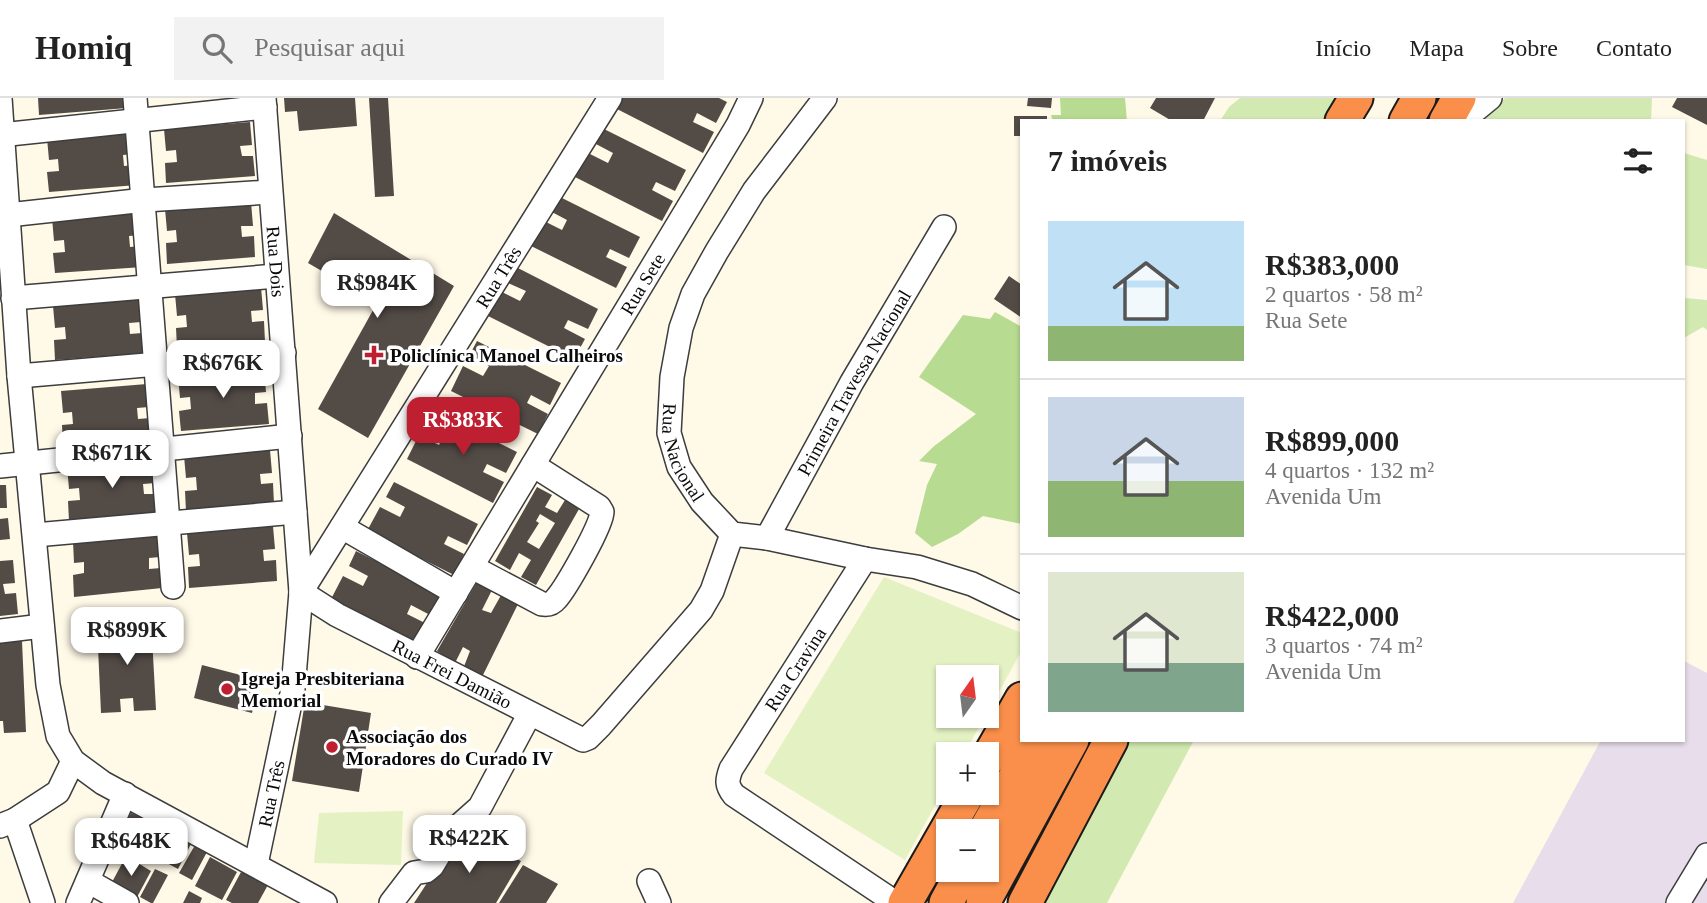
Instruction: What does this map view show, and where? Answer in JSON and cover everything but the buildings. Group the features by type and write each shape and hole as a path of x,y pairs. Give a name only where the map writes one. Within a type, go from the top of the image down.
{"highway":[{"path":"1343,119 1356,98"},
{"path":"1369,119 1380,98"},
{"path":"1407,119 1419,98"},
{"path":"1447,119 1459,98"},
{"path":"997,742 1020,702"},
{"path":"992,819 1035,742"},
{"path":"983,903 1071,742"},
{"path":"1025,903 1110,742"},
{"path":"882,898 958,805"},
{"path":"946,903 957,882"}],"street":[{"path":"0,98 19,376 42,626 51,706 58,736 73,761 103,783 325,903"},
{"name":"Rua Três","path":"256,864 293,689 301,592 610,98"},
{"name":"Rua Sete","path":"417,657 738,125 751,98"},
{"name":"Rua Nacional","path":"733,534 702,502 679,467 669,433 672,377 681,328 693,294 729,231 779,157 825,98"},
{"path":"1464,119 1490,98"},
{"path":"2,134 136,109 264,103"},
{"name":"Rua Dois","path":"264,103 301,592"},
{"path":"136,109 173,587"},
{"path":"8,215 145,200 270,192"},
{"name":"Primeira Travessa Nacional","path":"767,538 852,382 944,227"},
{"path":"13,298 276,276"},
{"path":"19,376 284,353"},
{"path":"0,466 290,436"},
{"path":"472,567 547,605 556,599 566,583 599,524 602,512 533,465"},
{"path":"35,535 295,512"},
{"path":"342,527 456,593"},
{"path":"733,534 917,567 972,584 1020,607"},
{"name":"Rua Frei Damião","path":"301,592 337,615 417,657 583,740 601,725 701,610 712,591 733,534"},
{"name":"Rua Cravina","path":"865,559 730,769 727,787 882,898"},
{"path":"0,631 42,626"},
{"path":"391,903 414,873 426,871 432,866 453,831 480,807 529,715"},
{"path":"43,903 8,823 58,792 73,761"},
{"path":"78,903 125,794"},
{"path":"1678,903 1707,855"},
{"path":"88,881 127,903"},
{"path":"649,881 659,903"},
{"path":"882,898 896,903"}],"shaded area":[{"path":"1685,662 1707,673 1707,903 1513,903 1600,742 1685,742"}],"green space":[{"path":"1060,98 1125,98 1127,119 1052,119 1051,115 1061,115"},
{"path":"1240,98 1343,98 1331,119 1221,119 1229,107"},
{"path":"1505,98 1652,98 1651,119 1484,119"},
{"path":"1685,153 1707,160 1707,269 1685,265"},
{"path":"1685,298 1707,300 1707,330 1703,327 1685,337"},
{"path":"995,312 1020,326 1020,524 983,516 958,534 932,547 915,533 927,485 937,464 919,461 976,414 919,377 963,315 990,319"},
{"path":"884,577 1020,632 1020,654 999,691 999,665 936,665 936,728 978,728 971,742 936,742 936,804 905,860 764,773"},
{"path":"1127,742 1193,742 1107,903 1041,903"},
{"path":"403,811 401,865 314,863 319,813"}],"place":[{"name":"Policlínica Manoel Calheiros","path":"374,355"},
{"name":"Igreja Presbiteriana Memorial","path":"227,689"},
{"name":"Associação dos Moradores do Curado IV","path":"332,747"}]}
